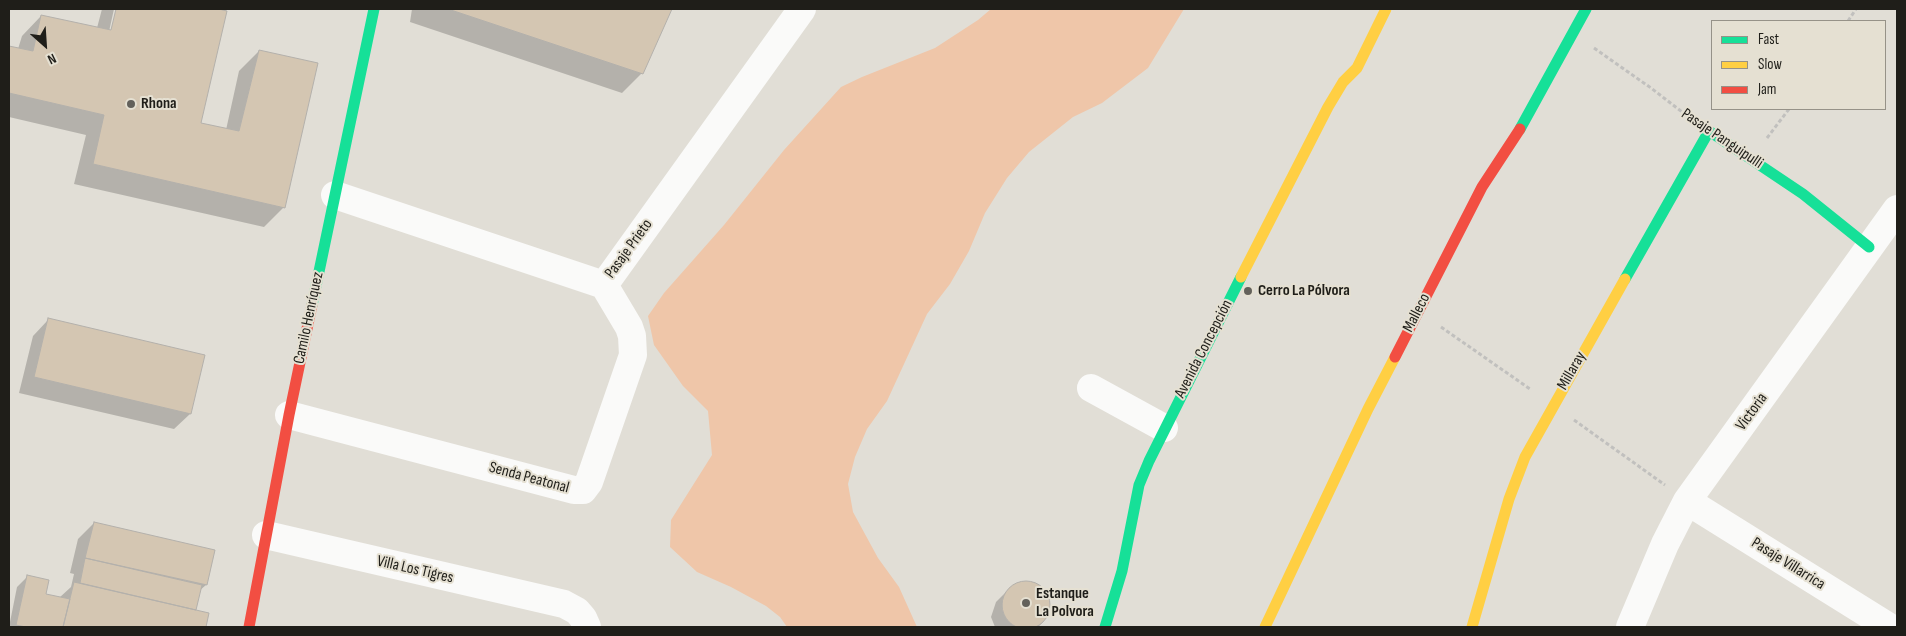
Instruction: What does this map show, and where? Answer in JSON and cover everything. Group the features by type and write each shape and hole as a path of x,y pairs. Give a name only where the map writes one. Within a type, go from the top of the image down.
{"street":[{"name":"Camilo Henríquez","path":"249,627 289,415 374,9"},
{"name":"Pasaje Prieto","path":"335,195 604,284 802,9"},
{"name":"Avenida Concepción","path":"1105,627 1122,571 1139,485 1164,428 1306,147 1343,82 1357,68 1386,9"},
{"name":"Malleco","path":"1265,627 1368,409 1477,196 1525,121 1586,9"},
{"name":"Pasaje Panguipulli","path":"1709,131 1803,194 1869,247"},
{"name":"Millaray","path":"1472,627 1510,499 1525,457 1709,131"},
{"name":"Victoria","path":"1630,627 1665,544 1688,501 1897,209"},
{"name":"Senda Peatonal","path":"289,415 574,490 583,490 589,482 633,355 632,336 604,284"},
{"path":"1091,388 1164,428"},
{"name":"Pasaje Villarrica","path":"1688,501 1889,627"},
{"name":"Villa Los Tigres","path":"266,535 562,616 577,611 587,627"}],"path":[{"path":"1849,20 1856,9"},
{"name":"Pasaje Panguipulli","path":"1573,34 1615,62 1672,106 1709,131"},
{"path":"1751,159 1788,110"}],"shaded area":[{"path":"991,9 1184,9 1148,68 1102,103 1073,117 1029,152 1007,178 985,213 969,251 950,284 927,314 887,401 867,429 855,457 848,484 853,512 878,558 899,587 917,627 787,627 780,617 766,606 731,587 697,572 670,547 671,520 712,455 708,411 683,386 654,345 648,316 664,293 724,225 784,150 841,87 935,48 978,20"}],"building":[{"name":"Rhona","path":"116,9 219,9 227,11 201,123 239,131 259,50 318,63 285,208 93,164 104,115 9,93 9,46 33,51 41,15 111,30"},
{"path":"448,9 672,9 643,74"},
{"path":"48,318 205,355 191,414 34,377"},
{"path":"94,522 215,550 207,585 85,558"},
{"path":"85,558 202,585 196,610 80,583"},
{"path":"27,575 49,580 46,594 70,599 63,627 26,627 16,625"},
{"name":"Estanque La Polvora","path":"1021,581 1031,581 1040,585 1046,591 1049,596 1049,614 1040,625 1031,629 1021,629 1012,625 1006,619 1002,610 1002,600 1006,591 1012,585"},
{"path":"74,582 209,613 206,627 63,627"}],"traffic: fast":[{"path":"312,305 374,9"},
{"path":"1520,129 1586,9"},
{"path":"1625,279 1709,131 1803,194 1869,247"},
{"path":"1105,627 1122,571 1139,485 1149,461 1241,277"}],"traffic: slow":[{"path":"1241,277 1328,107 1343,82 1357,68 1386,9"},
{"path":"1472,627 1509,499 1525,457 1625,279"},
{"path":"1265,627 1368,409 1395,357"}],"traffic: jam":[{"path":"1395,357 1482,187 1520,129"},
{"path":"249,627 312,305"}],"place":[{"name":"Rhona","path":"131,104"},
{"name":"Cerro La Pólvora","path":"1248,291"},
{"name":"Estanque La Polvora","path":"1026,603"}]}
